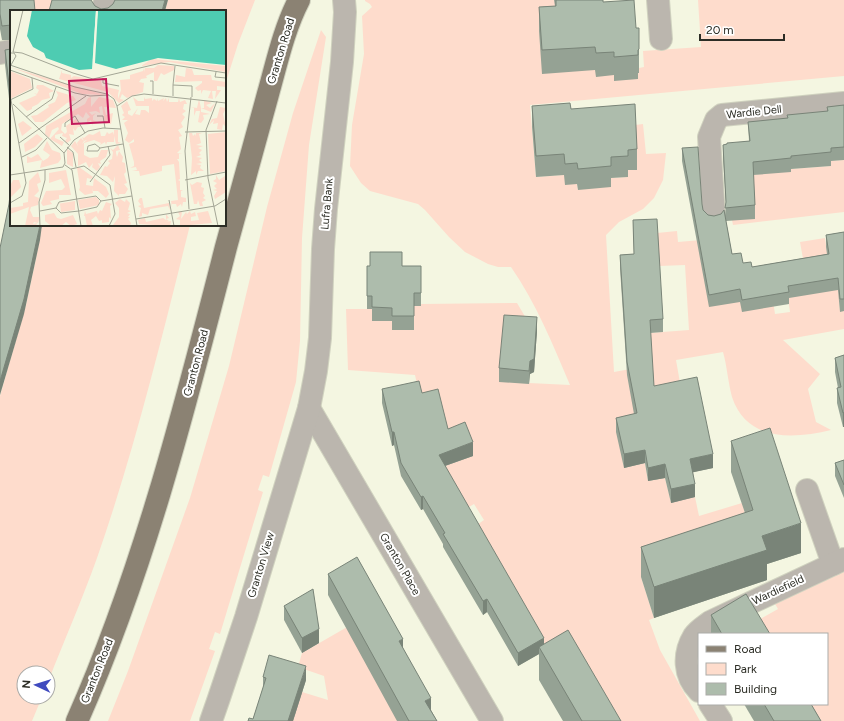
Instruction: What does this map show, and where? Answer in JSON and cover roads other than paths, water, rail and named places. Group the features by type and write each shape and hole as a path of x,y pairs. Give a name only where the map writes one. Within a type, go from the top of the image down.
{"main road":[{"name":"Granton Road","path":"77,721 122,607 158,497 197,362 260,122 284,38 299,0"}],"street":[{"path":"103,10 105,0"},
{"name":"Lufra Bank","path":"309,408 320,338 323,249 342,62 345,12 344,0"},
{"path":"658,0 661,38"},
{"path":"0,53 10,50"},
{"name":"Wardie Dell","path":"714,216 709,138 716,120 722,115 844,102"},
{"name":"Granton View","path":"211,721 246,617 309,408"},
{"name":"Granton Place","path":"309,408 492,721"},
{"name":"Wardiefield","path":"698,690 688,675 686,664 690,644 695,635 702,628 710,622 838,562 807,490"},
{"path":"711,705 721,721"}]}
